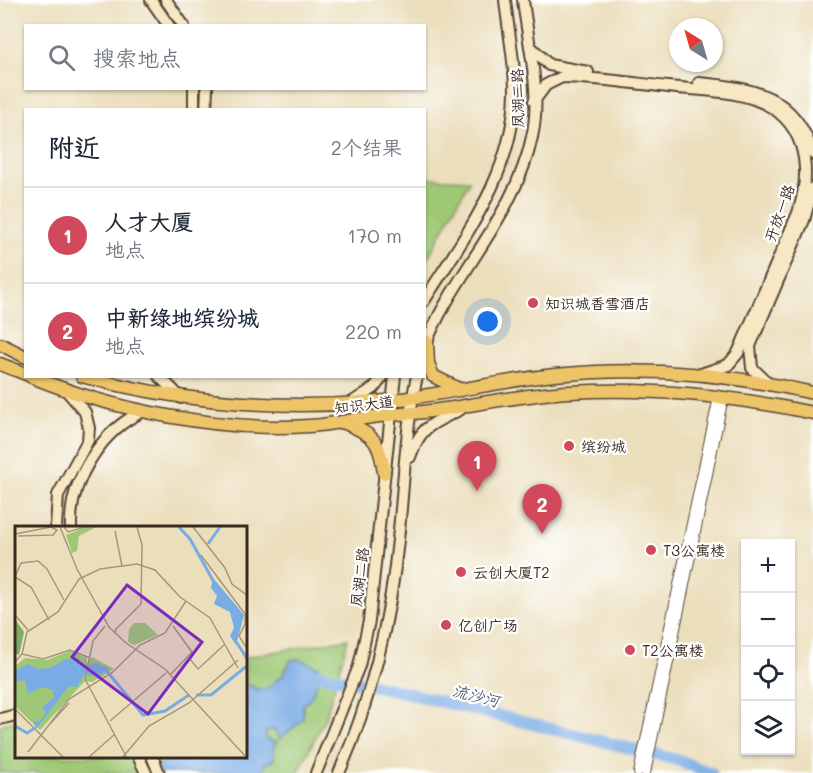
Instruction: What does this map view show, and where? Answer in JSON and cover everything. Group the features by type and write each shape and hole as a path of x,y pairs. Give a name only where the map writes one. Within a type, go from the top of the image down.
{"main road":[{"path":"0,344 24,356"},
{"path":"426,350 433,376 462,390"},
{"path":"0,363 24,374"},
{"name":"知识大道","path":"89,378 181,398 294,406 391,400 556,375 623,372 695,375 813,393"},
{"name":"知识大道","path":"35,378 65,390 144,411 256,425 311,426 567,392 614,390 669,391 721,397 813,413"},
{"path":"344,422 373,438 382,454 384,473"}],"street":[{"path":"151,0 168,24"},
{"path":"166,0 183,24"},
{"name":"凤湖二路","path":"426,298 482,210 506,155 512,134 515,88 506,0"},
{"name":"凤湖二路","path":"426,342 514,188 533,135 534,101 530,46 523,0"},
{"path":"530,46 544,62 562,69 720,85 757,91 775,100 792,114 805,133 813,154"},
{"name":"开放一路","path":"534,101 546,85 562,78 682,88 755,99 773,109 793,128 807,166 804,194 798,213 738,353 728,365 695,375"},
{"path":"194,90 194,108"},
{"path":"206,108 207,90"},
{"name":"开放一路","path":"770,385 752,368 750,346 804,220 813,188"},
{"path":"99,381 107,378"},
{"path":"161,378 181,398"},
{"path":"351,403 374,388 382,378"},
{"name":"凤湖二路","path":"318,771 359,666 375,579 389,416 395,378"},
{"path":"339,773 376,670 393,581 409,414 417,378"},
{"path":"65,390 88,417 88,440"},
{"path":"646,773 652,728 721,397"},
{"path":"404,475 421,431 430,424 469,405"},
{"path":"71,526 71,505 76,488 104,442 123,421 144,411"},
{"path":"56,526 58,495 88,440 94,432 101,430 105,434 104,442"},
{"path":"384,473 404,475"},
{"path":"0,719 15,715"},
{"path":"638,773 652,728"},
{"path":"139,758 146,773"},
{"path":"153,758 159,773"}],"green space":[{"path":"426,178 470,180 426,261"},
{"path":"348,639 326,716 298,773 0,773 0,725 15,721 15,758 248,758 248,657"}],"water":[{"path":"298,659 319,667 317,684 309,701 303,704 303,719 280,739 274,729 265,732 266,739 277,742 274,745 274,760 265,764 262,773 149,773 171,758 248,758 248,685 253,686 254,689 266,689 283,675 291,660"}],"waterway":[{"name":"流沙河","path":"302,676 318,674 391,689 677,760 711,773"}],"place":[{"name":"知识城香雪酒店","path":"533,303"},
{"name":"缤纷城","path":"569,446"},
{"name":"人才大厦","path":"477,491"},
{"name":"中新绿地缤纷城","path":"542,534"},
{"name":"T3公寓楼","path":"651,550"},
{"name":"云创大厦T2","path":"461,572"},
{"name":"亿创广场","path":"446,625"},
{"name":"T2公寓楼","path":"630,650"}]}
